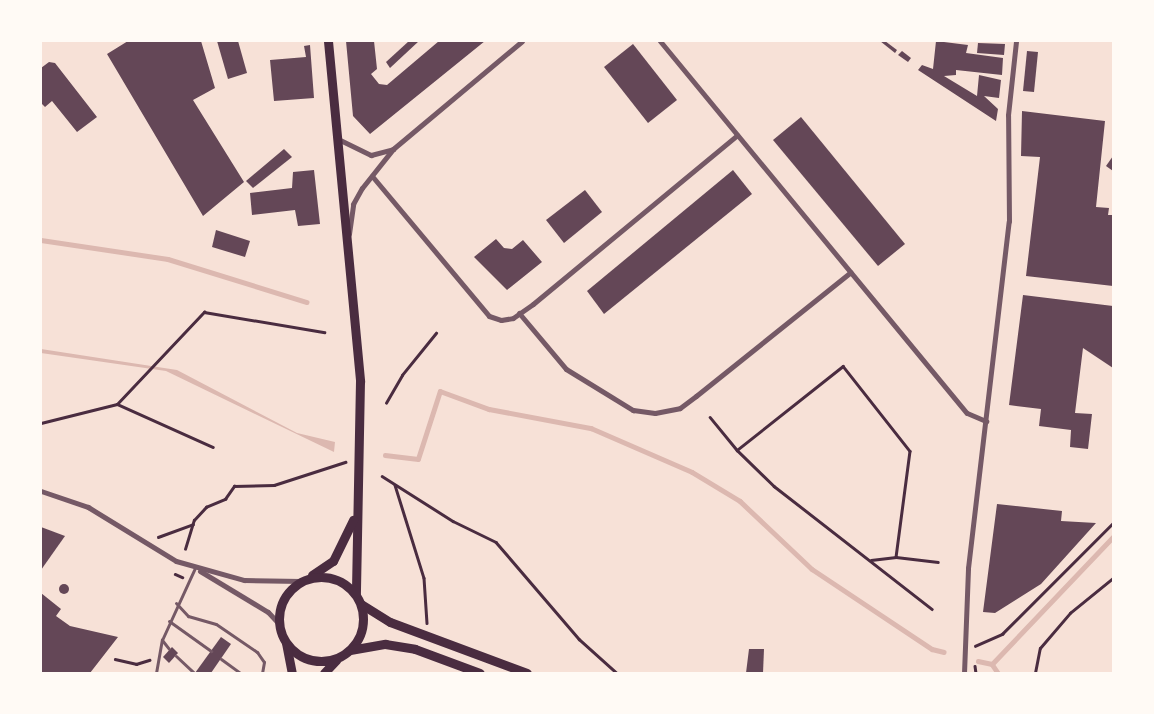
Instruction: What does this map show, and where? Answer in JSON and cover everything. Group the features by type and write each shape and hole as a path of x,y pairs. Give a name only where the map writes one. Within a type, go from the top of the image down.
{"main road":[{"path":"328,41 348,244 362,430 356,513 356,594"},
{"path":"292,673 286,643 279,624 284,599 303,580 334,561 356,513"},
{"path":"303,580 339,580 356,594 361,604 363,629 350,650 324,673"},
{"path":"361,604 390,622 526,673"},
{"path":"286,643 316,661 340,657"},
{"path":"350,650 385,644 415,649 480,673"}],"street":[{"path":"348,244 353,204 393,149 522,41"},
{"path":"660,41 967,413 986,422"},
{"path":"964,671 968,568 1009,221 1008,115 1016,41"},
{"path":"372,176 489,316 501,320 519,313 737,135"},
{"path":"338,139 371,155 393,149"},
{"path":"519,313 566,369 633,410 656,413 680,408 850,272"},
{"path":"41,491 88,506 151,549 195,568 268,612 279,624"},
{"path":"195,568 267,582 303,580"}],"lane":[{"path":"156,673 162,640 169,620 195,568"},
{"path":"176,603 188,616 216,624 257,652 264,662 262,673"},
{"path":"169,620 211,651"},
{"path":"162,640 169,649"},
{"path":"176,656 194,673"},
{"path":"221,659 240,673"}],"path":[{"path":"41,423 117,404 204,312 324,332"},
{"path":"386,403 402,375 436,333"},
{"path":"736,450 843,366 910,451 896,557"},
{"path":"117,404 213,447"},
{"path":"710,417 736,450 774,486 932,609"},
{"path":"185,549 193,524 200,512 218,505 234,486 274,485 345,462"},
{"path":"382,476 473,532 496,542 579,639 617,673"},
{"path":"394,484 424,578 427,624"},
{"path":"974,644 1002,634 1113,523"},
{"path":"158,537 193,524"},
{"path":"870,560 896,557 938,562"},
{"path":"1035,673 1040,648 1070,613 1113,578"}],"shaded area":[{"path":"41,349 177,370 297,433 335,442 334,452 166,371 41,353"}],"building":[{"path":"128,41 201,41 215,88 193,100 244,182 203,216 107,54"},
{"path":"217,41 238,41 247,73 228,79"},
{"path":"346,41 374,41 377,69 371,74 379,84 387,85 439,41 485,41 370,134 353,116"},
{"path":"409,41 419,41 390,68 386,62"},
{"path":"880,41 885,41 897,50 895,53"},
{"path":"936,41 968,45 966,53 1003,58 1002,75 956,70 956,75 944,76 977,96 979,75 1001,80 999,98 984,96 998,109 996,121 918,70 922,65 933,69"},
{"path":"978,43 1005,44 1004,55 977,53"},
{"path":"633,44 677,100 648,123 604,67"},
{"path":"310,45 314,98 274,101 270,60 306,57 304,46"},
{"path":"902,51 911,58 908,62 898,55"},
{"path":"1027,51 1038,52 1034,92 1023,91"},
{"path":"49,62 55,63 97,117 77,132 52,101 45,107 41,103 41,68"},
{"path":"1022,111 1105,121 1096,207 1109,208 1108,215 1113,215 1113,286 1026,276 1040,157 1021,156"},
{"path":"801,117 905,244 878,266 773,140"},
{"path":"284,149 292,157 253,188 246,181"},
{"path":"1113,156 1113,171 1106,166"},
{"path":"314,170 320,224 298,226 295,210 252,215 250,193 292,188 293,172"},
{"path":"733,170 752,194 604,314 587,291"},
{"path":"585,190 602,212 564,243 546,220"},
{"path":"216,230 250,241 245,257 212,247"},
{"path":"496,239 504,248 512,249 523,240 542,262 507,290 474,257"},
{"path":"1023,295 1113,306 1113,368 1083,348 1075,413 1092,414 1088,449 1070,447 1071,430 1039,426 1041,409 1009,405"},
{"path":"997,504 1062,511 1061,521 1096,523 1041,584 995,613 983,612"},
{"path":"41,527 65,536 41,570"},
{"path":"64,584 69,589 64,594 59,589"},
{"path":"41,593 61,609 56,616 70,626 118,637 90,673 41,673"},
{"path":"221,637 231,644 211,673 195,673"},
{"path":"172,647 178,653 169,663 163,657"},
{"path":"749,649 764,649 763,673 746,673"}],"waterway":[{"path":"41,240 168,259 307,302"},
{"path":"385,455 418,459 440,391 489,409 591,428 692,472 740,501 812,569 932,649 944,652"},
{"path":"992,664 1113,537"},
{"path":"978,661 992,664 998,673"}]}
